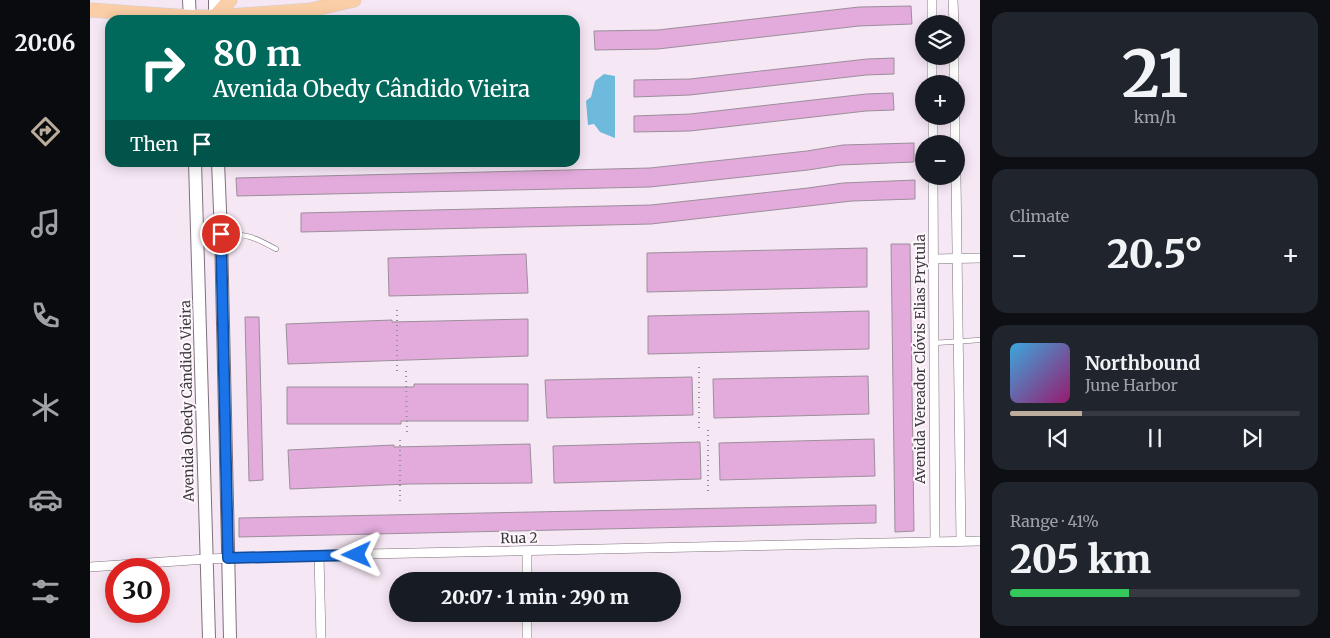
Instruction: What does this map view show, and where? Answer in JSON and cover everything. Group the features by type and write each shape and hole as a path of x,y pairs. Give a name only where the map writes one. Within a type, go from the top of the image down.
{"main road":[{"path":"189,0 190,15"},
{"path":"215,0 215,15"},
{"path":"218,15 230,0"},
{"path":"310,15 354,0"},
{"path":"90,10 152,15"},
{"name":"Avenida Obedy Cândido Vieira","path":"195,167 209,638"},
{"path":"218,167 230,638"},
{"path":"198,258 221,258"}],"street":[{"path":"932,0 932,15"},
{"path":"953,0 954,15"},
{"name":"Avenida Vereador Clóvis Elias Prytula","path":"933,185 935,542"},
{"path":"956,185 961,541"},
{"path":"934,259 980,258"},
{"name":"Rua 2","path":"90,567 206,559 319,555 980,541"},
{"path":"527,552 527,572"},
{"path":"319,555 321,638"},
{"path":"527,622 527,638"}],"lane":[{"path":"221,234 244,234 276,249"},
{"path":"934,343 980,340"}],"path":[{"path":"397,310 397,372"},
{"path":"699,367 700,430"},
{"path":"406,371 408,435"},
{"path":"708,430 708,494"},
{"path":"400,436 400,501"}],"water":[{"path":"604,74 615,76 615,138 600,132 594,124 588,125 586,101 591,97 595,81"}],"building":[{"path":"911,6 912,24 859,26 658,49 595,50 594,31 658,30 859,7"},
{"path":"894,58 894,74 866,75 690,95 634,97 634,80 690,79 867,59"},
{"path":"893,93 894,110 866,111 690,131 634,132 634,116 690,114 866,94"},
{"path":"914,143 914,162 840,165 650,187 237,196 236,178 650,168 807,151 843,145"},
{"path":"915,180 915,199 852,201 651,224 301,232 301,213 651,205 843,183"},
{"path":"891,244 910,244 914,531 895,532"},
{"path":"867,248 867,287 647,292 647,253"},
{"path":"526,254 528,293 389,296 388,258"},
{"path":"869,311 869,349 648,354 648,316"},
{"path":"245,317 259,317 263,480 249,481"},
{"path":"528,319 528,356 288,364 286,324 392,320 392,322"},
{"path":"868,376 869,414 714,418 713,379"},
{"path":"692,377 693,415 547,418 545,380"},
{"path":"414,384 528,384 528,421 401,421 401,424 287,424 287,387 414,387"},
{"path":"874,439 875,476 720,480 719,443"},
{"path":"700,442 701,479 554,483 553,446"},
{"path":"530,444 532,483 409,484 290,489 288,450 394,445 394,447"},
{"path":"876,505 876,523 239,537 239,518"}],"route":[{"path":"221,234 228,558 357,555"}]}
